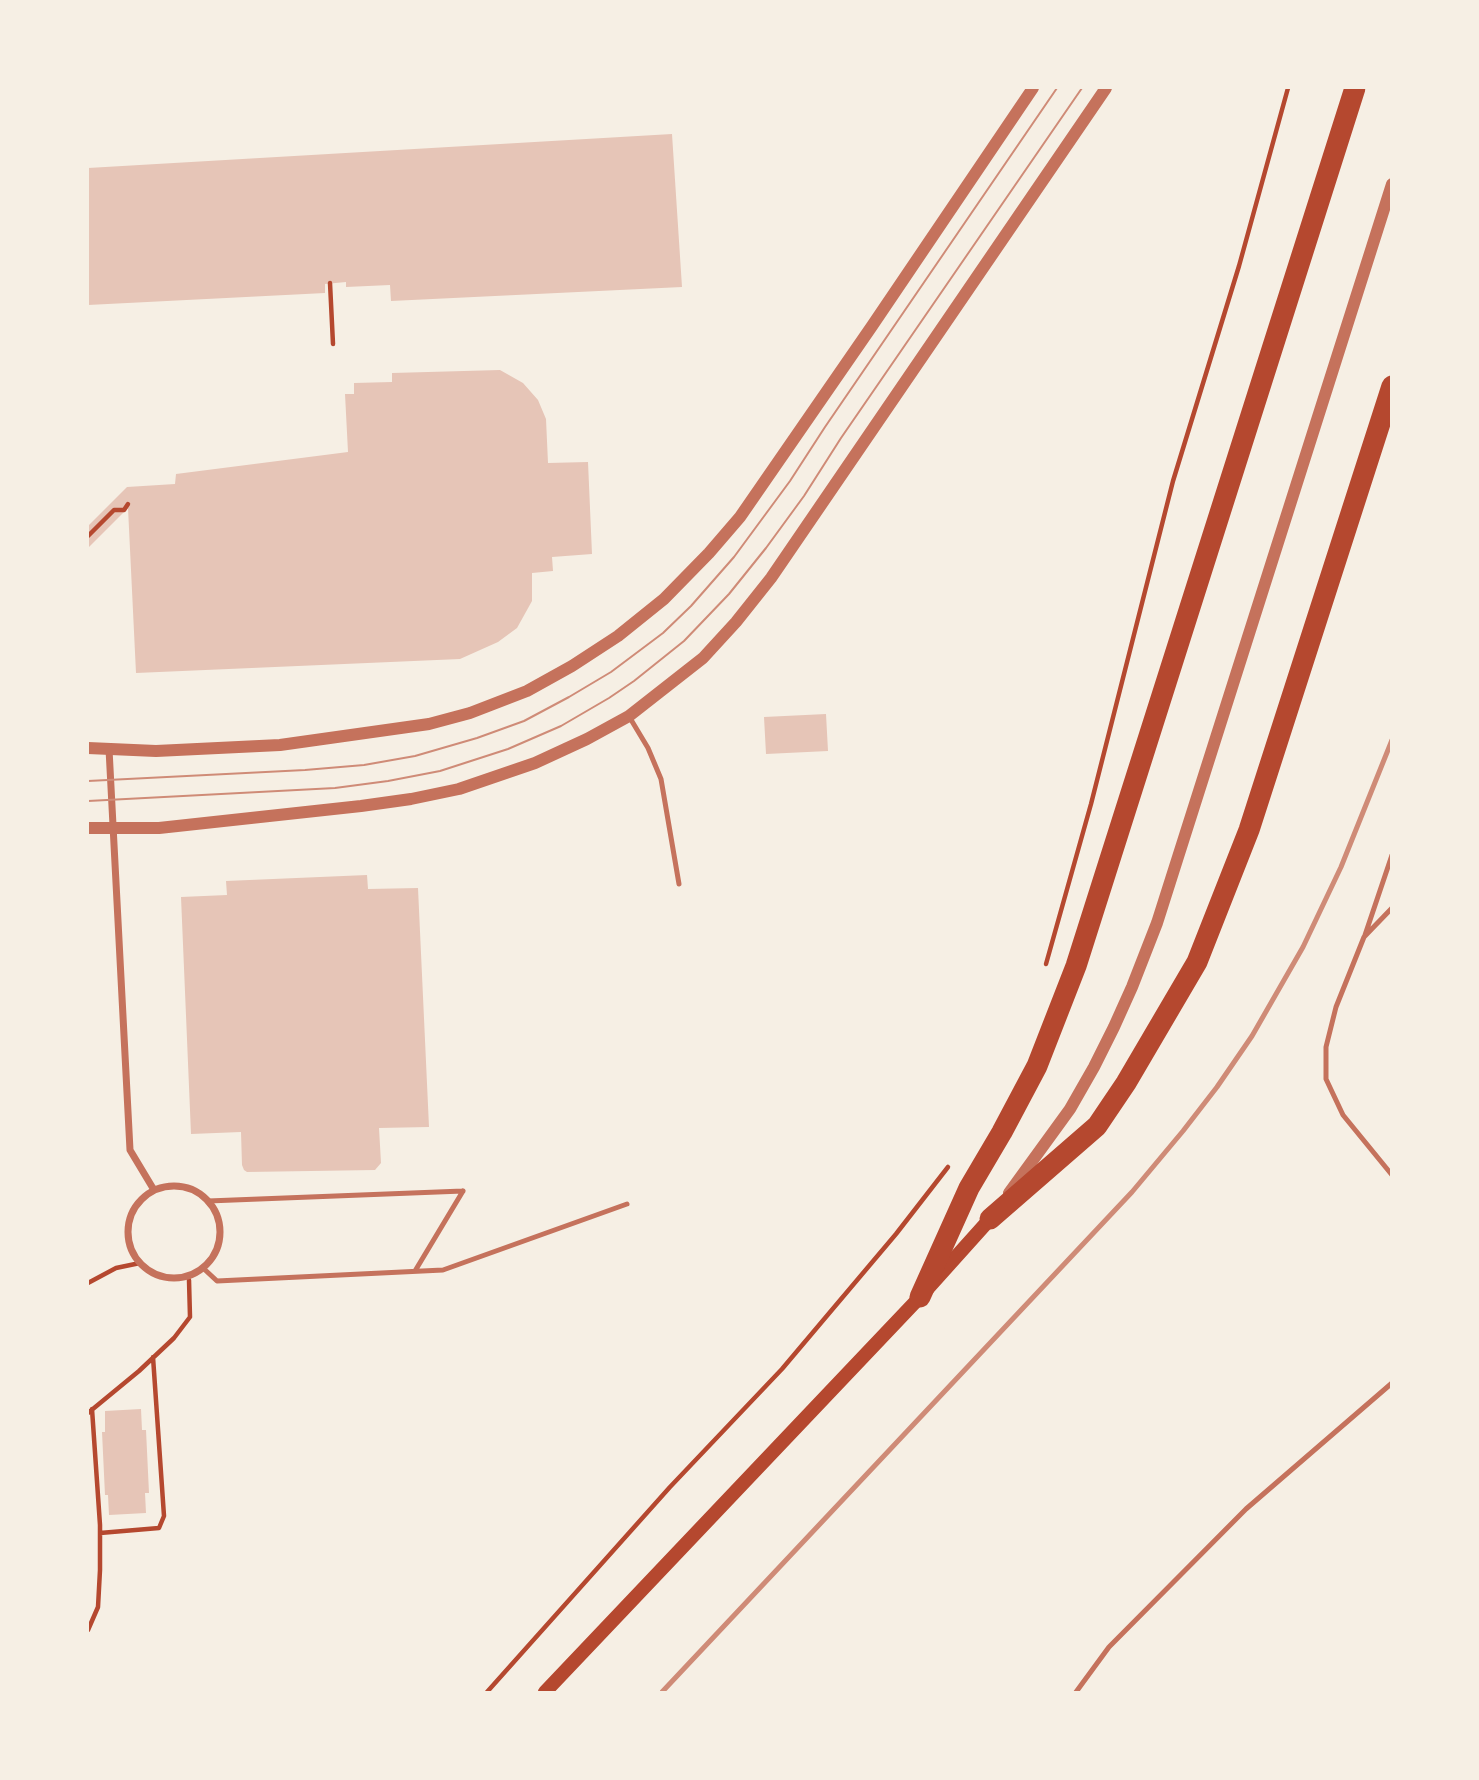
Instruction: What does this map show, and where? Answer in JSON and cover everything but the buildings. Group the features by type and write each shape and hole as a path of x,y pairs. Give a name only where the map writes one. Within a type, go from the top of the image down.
{"highway":[{"path":"920,1297 969,1188 1037,1066 1076,966 1356,88"},
{"path":"990,1219 1097,1126 1126,1083 1196,962 1249,830 1391,386"}],"main road":[{"path":"545,1692 920,1297 990,1219"}],"street":[{"path":"88,748 156,751 279,746 429,724 470,713 527,691 618,636 664,599 740,517 1032,88"},
{"path":"88,828 159,828 361,806 460,789 535,764 629,716 703,657 736,622 771,578 1106,88"},
{"path":"990,1219 1070,1109 1114,1027 1157,923 1391,184"},
{"path":"109,749 130,1150 154,1190"},
{"path":"168,1186 183,1186 208,1201 220,1228 213,1257 203,1268 176,1278 150,1271 140,1263 133,1253 128,1229 130,1217 144,1197 154,1190 168,1186"}],"lane":[{"path":"629,716 648,748 661,779 679,884"},
{"path":"1391,855 1364,937 1336,1007 1326,1047 1326,1079 1343,1115 1391,1175"},
{"path":"1364,937 1391,908"},
{"path":"208,1201 463,1191 415,1271"},
{"path":"203,1268 217,1281 443,1270 627,1204"},
{"path":"1076,1692 1110,1647 1246,1509 1391,1383"}],"path":[{"path":"1044,969 1091,804 1174,481 1239,266 1288,88"},
{"path":"330,283 333,344"},
{"path":"88,536 114,510 124,510 128,505"},
{"path":"487,1692 670,1487 782,1369 896,1234 953,1158"},
{"path":"88,1283 116,1269 140,1263"},
{"path":"88,1630 98,1607 100,1570 100,1533 90,1411 174,1338 190,1317 188,1275"},
{"path":"100,1533 159,1528 164,1516 153,1357"}],"tram line":[{"path":"88,781 305,770 364,765 415,756 524,721 611,672 663,633 734,557 790,481 1057,88"},
{"path":"88,801 335,788 440,771 508,749 561,726 634,681 684,641 729,594 766,548 1082,88"}],"railway":[{"path":"662,1692 1132,1192 1217,1087 1252,1036 1303,947 1341,867 1392,740"}]}
